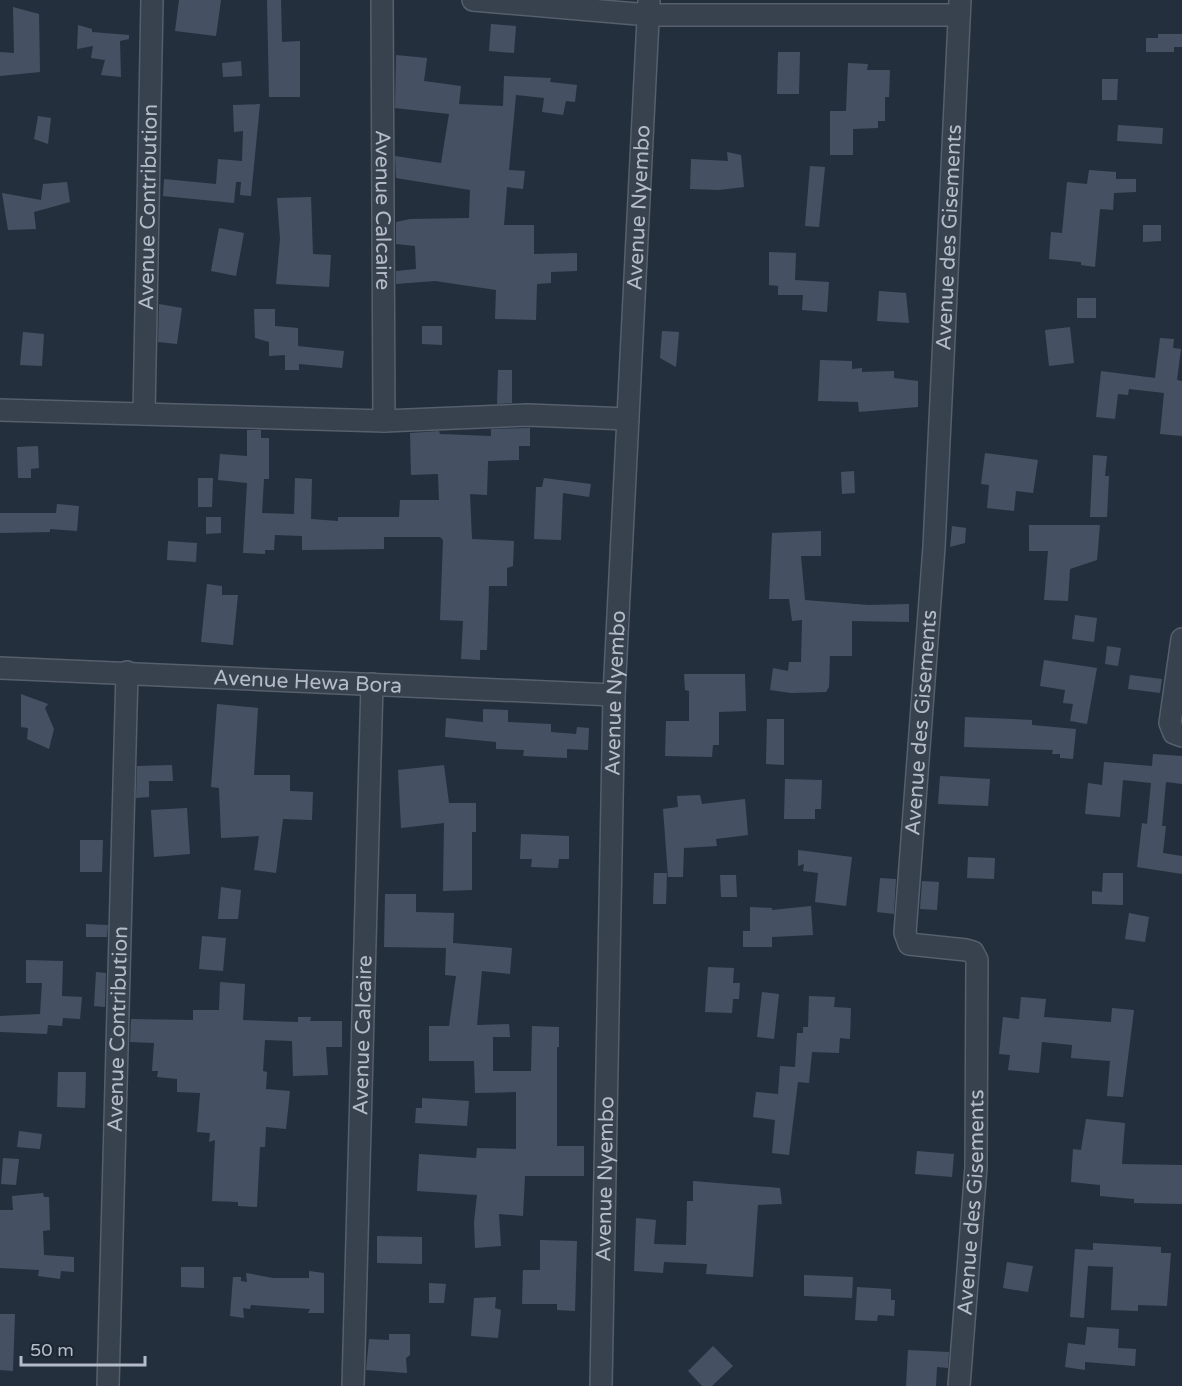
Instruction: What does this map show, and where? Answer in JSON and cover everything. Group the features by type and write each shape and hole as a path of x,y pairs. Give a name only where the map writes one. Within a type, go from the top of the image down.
{"street":[{"name":"Avenue Contribution","path":"144,414 152,125 152,0"},
{"name":"Avenue Calcaire","path":"382,0 384,421"},
{"path":"473,0 649,7 959,8"},
{"name":"Avenue Nyembo","path":"601,1386 614,695 649,7"},
{"name":"Avenue des Gisements","path":"959,8 934,547 905,933 906,940 914,946 966,950 973,952 977,960 976,1167 959,1386"},
{"path":"0,410 384,421 528,415 628,418"},
{"path":"1182,639 1170,723 1174,733 1182,736"},
{"name":"Avenue Hewa Bora","path":"0,668 614,695"},
{"name":"Avenue Contribution","path":"108,1386 127,672"},
{"name":"Avenue Calcaire","path":"353,1386 372,684"}],"building":[{"path":"179,0 221,0 216,36 175,31"},
{"path":"267,0 281,0 282,42 300,41 300,97 269,97"},
{"path":"13,7 39,14 40,72 0,76 0,52 14,53"},
{"path":"491,24 516,26 514,53 489,51"},
{"path":"78,25 92,29 92,32 129,35 129,39 120,41 121,77 101,75 105,60 91,58 93,46 77,49"},
{"path":"1158,34 1182,34 1182,47 1174,47 1174,52 1146,52 1146,38 1158,38"},
{"path":"778,52 800,52 799,94 777,94"},
{"path":"396,55 427,58 424,81 461,86 459,104 503,106 504,76 551,78 550,82 577,85 575,102 566,101 563,115 542,112 544,98 516,95 509,170 525,171 523,189 507,187 504,225 534,225 534,254 577,253 577,271 551,272 551,283 537,284 536,320 495,319 496,290 435,281 396,284 396,271 416,269 415,246 396,244 396,222 410,219 469,218 470,190 396,178 395,156 441,163 449,114 395,108"},
{"path":"241,61 242,76 223,77 222,63"},
{"path":"848,63 868,64 867,70 890,70 889,97 885,97 885,121 878,121 878,128 853,129 853,155 830,155 830,111 846,111"},
{"path":"1102,79 1118,79 1117,100 1102,100"},
{"path":"260,104 251,196 240,195 241,182 236,182 234,203 163,196 164,179 216,184 218,159 242,161 243,131 234,132 233,105"},
{"path":"38,116 51,118 48,144 34,139"},
{"path":"1118,125 1163,128 1162,144 1117,141"},
{"path":"727,152 741,155 744,187 719,190 690,189 691,159 728,161"},
{"path":"810,166 825,167 819,227 805,226"},
{"path":"1089,170 1116,172 1116,179 1136,179 1136,192 1114,193 1113,210 1100,209 1095,267 1081,265 1081,262 1049,259 1051,232 1062,233 1067,182 1087,184"},
{"path":"67,182 70,202 34,212 36,229 8,230 2,193 41,200 43,184"},
{"path":"311,197 313,254 331,255 329,287 276,284 280,239 277,198"},
{"path":"1143,225 1161,225 1161,241 1143,242"},
{"path":"219,228 244,233 236,276 211,271"},
{"path":"769,252 796,253 795,280 829,282 827,312 802,310 803,295 778,295 778,286 769,285"},
{"path":"879,291 906,293 909,323 877,321"},
{"path":"1077,298 1096,298 1096,318 1077,318"},
{"path":"159,304 182,308 177,344 158,342"},
{"path":"254,309 275,309 275,326 298,328 298,346 344,351 342,368 299,364 299,370 285,370 285,355 269,356 269,342 255,338"},
{"path":"422,326 442,326 442,345 422,344"},
{"path":"1070,327 1074,363 1049,366 1045,330"},
{"path":"662,331 679,332 676,367 660,358"},
{"path":"23,332 44,334 42,366 20,365"},
{"path":"1160,338 1174,339 1173,348 1181,349 1177,380 1182,381 1182,436 1160,434 1164,393 1129,389 1128,395 1118,394 1115,419 1096,417 1101,371 1155,378"},
{"path":"820,360 852,361 852,369 862,368 862,372 894,371 894,378 918,381 918,407 859,412 858,402 818,401"},
{"path":"498,370 512,370 512,403 497,404"},
{"path":"530,428 530,446 519,446 519,460 488,461 487,495 470,494 472,539 514,541 513,566 507,568 507,586 489,586 487,650 480,650 480,660 461,659 463,621 440,620 443,540 440,537 384,537 384,549 302,550 302,536 275,535 274,550 265,550 265,554 243,553 247,483 218,480 220,454 247,456 247,430 261,430 261,438 269,438 269,479 264,479 262,513 294,514 295,478 312,479 311,519 338,521 338,517 399,517 400,500 439,500 438,474 411,475 410,433 439,431 440,434 491,436 491,429"},
{"path":"38,446 39,468 31,469 31,478 18,478 17,447"},
{"path":"985,453 1038,460 1033,493 1016,491 1014,511 987,508 989,485 981,484"},
{"path":"1093,455 1107,456 1105,476 1109,476 1107,517 1090,517"},
{"path":"854,471 855,493 842,494 841,472"},
{"path":"198,478 213,478 212,507 198,507"},
{"path":"544,478 591,484 589,497 563,493 561,540 534,539 536,487 542,487"},
{"path":"57,504 79,506 77,531 50,529 50,532 0,533 0,513 56,513"},
{"path":"206,517 221,517 221,533 206,534"},
{"path":"1029,525 1100,525 1097,560 1070,569 1068,601 1044,600 1048,551 1029,551"},
{"path":"952,526 966,528 965,543 950,547"},
{"path":"821,531 821,556 801,556 805,600 868,605 909,604 909,622 852,621 852,656 830,656 829,687 826,692 791,693 770,690 773,668 788,671 789,662 801,662 802,620 792,621 789,599 769,599 772,533"},
{"path":"168,541 197,543 196,562 167,560"},
{"path":"207,584 222,586 222,595 238,595 233,645 201,642"},
{"path":"1075,615 1097,618 1094,642 1072,639"},
{"path":"1107,646 1121,648 1118,666 1105,664"},
{"path":"1044,660 1097,668 1087,724 1070,721 1073,704 1063,703 1065,690 1040,686"},
{"path":"684,674 745,674 746,711 719,712 719,745 713,745 712,757 665,756 666,721 689,721 689,691 685,690"},
{"path":"1130,675 1162,679 1160,693 1128,689"},
{"path":"21,694 48,704 45,708 54,729 49,749 27,739 28,728 21,727"},
{"path":"217,704 258,708 254,775 290,775 290,791 313,792 312,820 283,819 276,873 254,870 259,836 221,838 219,788 211,787"},
{"path":"483,709 508,710 508,722 551,724 551,732 576,734 577,727 589,728 588,750 567,749 567,758 523,756 524,750 496,749 496,742 445,737 446,718 483,722"},
{"path":"965,717 1032,720 1032,725 1076,729 1073,759 1060,758 1060,754 1052,754 1053,750 964,747"},
{"path":"767,719 784,719 784,765 766,764"},
{"path":"1153,754 1182,756 1182,784 1166,782 1162,826 1166,826 1163,853 1182,856 1182,874 1137,867 1142,823 1147,824 1151,783 1123,780 1120,817 1085,814 1088,783 1102,785 1104,762 1152,766"},
{"path":"172,765 173,781 149,781 149,797 136,798 137,766"},
{"path":"444,765 449,803 476,803 476,832 472,832 472,890 443,891 444,823 401,828 398,770"},
{"path":"940,776 990,779 988,806 938,804"},
{"path":"785,779 822,780 821,809 815,809 815,819 784,819"},
{"path":"700,795 702,804 745,799 748,835 716,839 717,846 684,848 683,877 668,877 663,809 678,807 677,796"},
{"path":"187,808 190,854 154,857 151,810"},
{"path":"521,834 569,836 569,859 559,859 558,868 531,867 532,859 520,859"},
{"path":"80,840 103,840 102,872 80,872"},
{"path":"798,850 852,857 846,906 815,902 818,873 803,871 804,864 798,866"},
{"path":"968,857 995,858 994,879 967,878"},
{"path":"654,873 667,873 666,904 653,904"},
{"path":"1103,873 1123,873 1123,905 1092,904 1092,891 1102,892"},
{"path":"720,875 736,875 737,897 721,897"},
{"path":"880,878 896,879 894,914 877,912"},
{"path":"922,881 939,882 937,910 920,909"},
{"path":"221,887 241,890 238,919 218,919"},
{"path":"385,894 416,894 416,912 454,913 453,943 512,948 510,974 482,971 477,1025 509,1024 510,1037 493,1037 493,1071 531,1071 532,1026 559,1027 557,1146 584,1146 584,1176 525,1176 523,1216 499,1214 501,1246 475,1248 474,1222 477,1195 417,1191 419,1154 476,1158 477,1148 516,1149 516,1092 475,1093 474,1061 429,1061 429,1026 449,1026 456,976 445,975 446,948 384,947"},
{"path":"811,906 813,935 772,937 772,947 743,947 743,931 750,931 750,907 772,908 772,910"},
{"path":"1129,913 1149,917 1145,942 1125,939"},
{"path":"86,924 108,925 107,937 86,937"},
{"path":"202,936 226,938 223,971 199,969"},
{"path":"26,960 63,961 62,996 82,997 80,1019 63,1018 62,1026 48,1025 47,1034 0,1032 0,1016 40,1014 42,983 26,983"},
{"path":"708,967 734,968 733,983 740,983 739,999 733,999 732,1013 705,1012"},
{"path":"96,972 106,973 105,1007 94,1006"},
{"path":"220,982 245,984 243,1020 298,1022 298,1017 311,1017 310,1021 342,1021 342,1047 326,1047 328,1075 293,1076 292,1041 265,1040 263,1071 267,1072 266,1089 290,1091 286,1129 266,1127 265,1147 260,1147 257,1207 238,1206 238,1202 212,1201 215,1140 209,1142 210,1133 197,1132 200,1093 177,1092 177,1079 157,1077 158,1071 152,1071 154,1043 130,1042 131,1019 193,1020 193,1010 219,1010"},
{"path":"762,992 779,994 774,1039 757,1037"},
{"path":"809,996 835,997 834,1007 851,1008 850,1039 840,1038 839,1053 812,1052 809,1083 798,1082 789,1155 772,1153 775,1120 753,1117 756,1092 778,1094 780,1066 795,1067 797,1033 803,1033 803,1027 808,1027"},
{"path":"1021,997 1046,999 1044,1017 1111,1022 1112,1008 1134,1010 1123,1097 1107,1096 1110,1061 1071,1058 1072,1045 1042,1042 1039,1073 1008,1070 1010,1055 999,1054 1003,1017 1019,1019"},
{"path":"58,1072 86,1072 85,1108 57,1107"},
{"path":"422,1098 469,1101 467,1126 415,1123 416,1108 422,1108"},
{"path":"1086,1119 1125,1123 1122,1164 1182,1165 1182,1204 1134,1203 1134,1199 1100,1196 1100,1185 1071,1182 1073,1149 1081,1150"},
{"path":"19,1131 42,1134 40,1149 17,1147"},
{"path":"917,1151 954,1154 952,1177 915,1174"},
{"path":"3,1158 19,1159 16,1185 1,1184"},
{"path":"693,1181 780,1188 782,1204 758,1205 753,1277 706,1274 707,1264 664,1262 663,1273 634,1271 636,1218 656,1220 654,1244 686,1245 687,1201 693,1201"},
{"path":"43,1193 44,1197 49,1197 50,1230 43,1231 44,1255 74,1257 74,1272 61,1271 60,1279 38,1276 39,1270 0,1268 0,1210 13,1210 12,1196"},
{"path":"377,1236 422,1237 422,1264 377,1263"},
{"path":"540,1240 577,1241 575,1311 557,1310 557,1304 522,1304 523,1270 540,1270"},
{"path":"1093,1243 1161,1247 1161,1253 1171,1253 1167,1306 1138,1305 1138,1311 1111,1310 1113,1267 1088,1266 1084,1318 1070,1317 1075,1249 1093,1250"},
{"path":"1007,1262 1033,1266 1028,1292 1003,1288"},
{"path":"181,1267 204,1267 204,1288 181,1287"},
{"path":"309,1271 324,1273 324,1313 308,1313 310,1309 251,1305 250,1309 243,1308 244,1318 230,1316 233,1277 241,1277 241,1281 247,1282 246,1273 273,1278 309,1278"},
{"path":"804,1275 853,1277 852,1298 804,1296"},
{"path":"429,1283 446,1284 444,1303 429,1303"},
{"path":"857,1287 891,1289 891,1300 895,1300 894,1316 878,1315 877,1321 855,1320"},
{"path":"496,1297 495,1308 501,1310 498,1338 471,1336 474,1298"},
{"path":"0,1314 15,1314 13,1371 0,1370"},
{"path":"1087,1327 1119,1329 1118,1348 1136,1349 1135,1366 1085,1362 1085,1370 1065,1367 1068,1343 1085,1345"},
{"path":"389,1334 410,1334 410,1355 406,1358 407,1373 366,1370 369,1339 389,1340"},
{"path":"713,1346 733,1366 712,1386 702,1386 688,1371"},
{"path":"908,1350 949,1352 948,1368 937,1367 936,1386 906,1386"}]}
